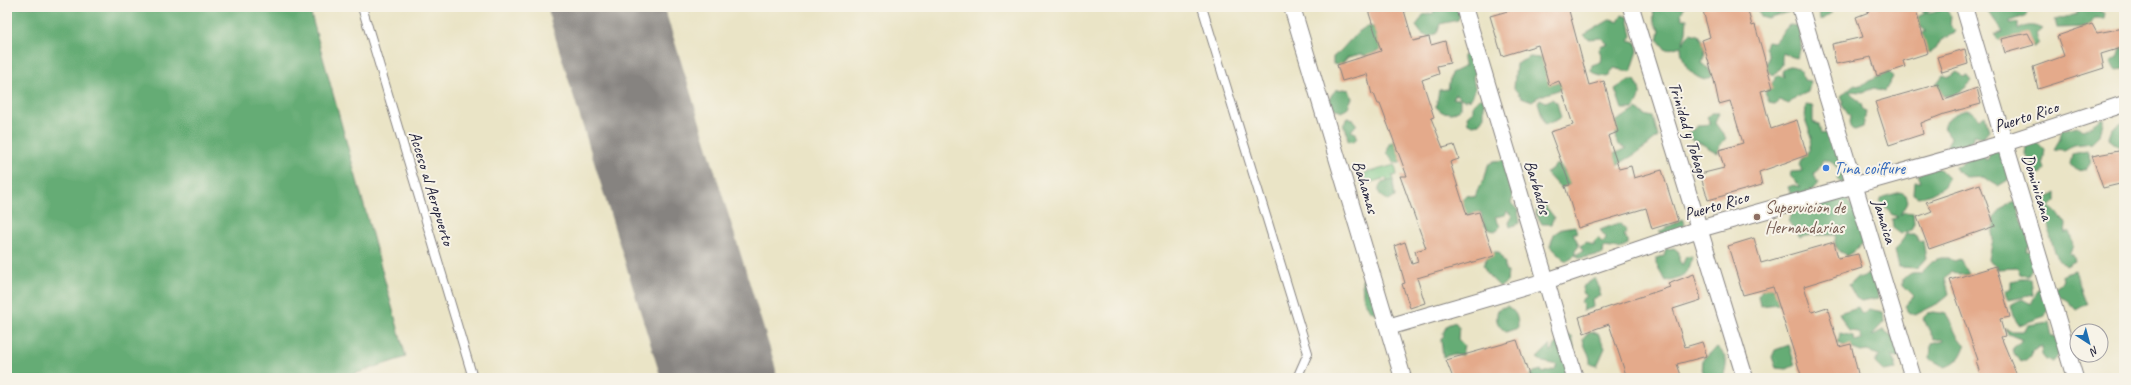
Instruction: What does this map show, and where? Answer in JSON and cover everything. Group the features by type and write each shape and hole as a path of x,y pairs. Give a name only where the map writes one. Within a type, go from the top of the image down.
{"street":[{"name":"Bahamas","path":"1292,7 1403,378"},
{"name":"Barbados","path":"1464,7 1575,378"},
{"name":"Trinidad y Tobago","path":"1631,7 1745,378"},
{"name":"Jamaica","path":"1800,7 1914,378"},
{"name":"Dominicana","path":"1964,7 2075,378"},
{"name":"Puerto Rico","path":"1388,327 1546,281 1699,229 2005,143 2124,104"}],"lane":[{"name":"Acceso al Aeropuerto","path":"362,7 473,378"},
{"path":"1202,7 1308,353 1297,378"}],"green space":[{"path":"7,7 309,7 406,357 342,378 7,378"},
{"path":"1433,7 1459,7 1461,10 1458,20 1440,24 1437,33 1429,37 1422,34 1416,26 1423,15 1434,13"},
{"path":"1653,7 1684,7 1681,14 1683,19 1687,19 1686,32 1682,44 1690,33 1699,35 1705,49 1701,63 1708,68 1713,76 1705,80 1691,72 1687,68 1683,58 1681,46 1666,50 1658,40 1660,31 1654,22"},
{"path":"1757,7 1795,7 1795,10 1768,19 1761,17"},
{"path":"1819,7 1832,7 1831,13 1820,21"},
{"path":"1916,7 1937,7 1926,13 1946,10 1951,16 1950,25 1956,31 1954,34 1941,40 1936,49 1928,53 1918,36 1926,31 1912,20 1925,13"},
{"path":"1985,7 2026,7 2027,15 2010,21 2010,23 2018,23 2018,30 2030,26 2035,26 2042,29 2036,34 2039,43 2033,47 2031,39 2011,37 2001,41 1994,35 2003,32"},
{"path":"2067,7 2086,7 2084,10 2103,8 2100,12 2105,13 2104,18 2094,18 2088,27 2057,28 2055,20 2077,14 2078,9"},
{"path":"1622,15 1628,17 1632,36 1629,40 1636,42 1638,51 1631,72 1614,68 1608,77 1596,75 1591,71 1592,65 1601,62 1602,57 1599,50 1602,45 1608,44 1601,38 1588,39 1584,35 1611,19 1618,22"},
{"path":"1789,25 1800,26 1801,48 1796,58 1782,53 1782,65 1774,75 1768,72 1766,64 1769,56 1765,47 1767,41 1774,42"},
{"path":"1369,26 1375,28 1381,49 1368,57 1361,54 1348,57 1340,66 1333,64 1333,57 1359,31"},
{"path":"2121,48 2124,48 2124,69 2115,70 2111,62 2119,56"},
{"path":"1473,51 1482,67 1473,76 1475,88 1471,99 1464,100 1455,94 1452,99 1460,98 1460,109 1452,113 1442,112 1436,107 1439,90 1448,89 1451,73 1466,66 1463,56"},
{"path":"1530,57 1549,59 1554,83 1562,81 1563,88 1543,95 1532,101 1521,97 1514,88 1516,64"},
{"path":"1789,66 1795,67 1799,70 1804,80 1811,81 1808,92 1795,98 1789,104 1779,100 1774,104 1769,103 1765,93 1778,75 1784,77 1782,71"},
{"path":"1889,72 1893,77 1885,91 1874,88 1863,92 1849,91 1861,104 1863,111 1866,112 1863,127 1855,130 1851,129 1849,123 1850,117 1842,105 1843,100 1841,96 1853,85 1861,86 1869,80"},
{"path":"1956,72 1964,77 1968,76 1972,81 1959,92 1952,95 1943,96 1936,84 1943,75 1949,77"},
{"path":"1629,80 1635,80 1640,91 1640,95 1638,102 1633,109 1622,109 1615,89"},
{"path":"1336,90 1349,90 1352,98 1347,109 1341,112 1331,106 1330,99 1331,95"},
{"path":"1481,97 1484,99 1484,116 1479,124 1473,125 1468,123 1467,116 1473,111 1473,104"},
{"path":"1540,99 1546,102 1552,99 1557,103 1561,118 1545,125 1538,102"},
{"path":"1806,105 1813,106 1813,122 1819,125 1821,134 1826,133 1830,136 1849,168 1844,186 1837,178 1840,170 1829,160 1823,161 1814,175 1818,183 1804,200 1791,195 1788,187 1794,185 1801,187 1790,176 1791,172 1802,171 1799,164 1809,150 1812,138 1805,119"},
{"path":"1637,109 1644,115 1653,117 1658,137 1637,153 1598,174 1560,188 1546,173 1557,164 1565,172 1626,148 1617,144 1615,122"},
{"path":"1966,110 1973,112 1979,119 1985,115 1989,130 1983,137 1974,135 1974,139 1954,149 1947,145 1951,138 1944,129 1946,121 1952,116"},
{"path":"1711,113 1719,113 1715,123 1726,138 1719,147 1718,153 1689,138 1687,134 1699,125 1711,124 1707,117"},
{"path":"1348,118 1353,119 1357,124 1351,131 1356,133 1357,137 1354,142 1348,141 1346,129 1343,125"},
{"path":"2104,118 2100,135 2092,143 2074,145 2064,150 2054,149 2060,139 2062,130 2077,126 2082,130"},
{"path":"2124,121 2124,151 2109,139 2113,128"},
{"path":"1395,140 1404,159 1400,163 1394,163 1387,153 1389,144"},
{"path":"2027,140 2035,140 2045,150 2043,162 2045,169 2040,175 2035,173 2034,166 2025,154"},
{"path":"1999,149 2013,177 1998,186 1983,177 1967,178 1956,171 1955,167 1981,153 1986,160 1988,159 1990,153"},
{"path":"2087,151 2091,161 2086,169 2079,171 2073,168 2070,164 2072,154"},
{"path":"1504,160 1513,197 1511,203 1518,210 1520,223 1510,227 1509,223 1512,216 1507,211 1505,215 1495,217 1500,226 1497,231 1493,231 1485,226 1482,220 1481,212 1464,215 1461,200 1466,195 1475,197 1479,186 1484,181 1488,165 1494,161"},
{"path":"1395,165 1397,175 1392,176 1393,180 1387,182 1386,178 1361,185 1358,175"},
{"path":"1934,167 1941,170 1948,177 1944,187 1929,195 1918,197 1913,194 1914,182 1921,182 1918,175"},
{"path":"1393,180 1395,197 1389,201 1381,196 1379,189 1381,183"},
{"path":"1901,192 1906,195 1908,201 1900,215 1904,212 1913,213 1914,223 1911,230 1901,234 1893,228 1892,219 1898,217 1891,214 1880,201 1883,197"},
{"path":"2056,193 2056,201 2050,207 2063,219 2066,224 2065,234 2069,231 2073,246 2069,254 2073,254 2075,261 2066,266 2059,259 2052,244 2045,210 2041,201 2043,196 2048,198"},
{"path":"1842,195 1851,205 1863,213 1870,234 1859,248 1846,256 1836,248 1836,235 1812,235 1800,237 1788,221 1792,213 1798,207 1810,200"},
{"path":"2015,201 2031,246 2027,247 2026,251 2036,252 2035,265 2029,276 2020,274 2018,268 1997,269 1989,259 1993,239 1992,232 1995,226 1993,219 2006,205"},
{"path":"1543,203 1554,217 1551,224 1542,224 1536,214 1538,206"},
{"path":"1682,219 1685,223 1683,229 1665,235 1659,232"},
{"path":"1619,223 1626,229 1626,234 1623,235 1628,240 1628,244 1619,249 1604,247 1603,254 1581,258 1575,255 1583,251 1580,246 1587,242 1594,246 1594,242 1598,238 1602,242 1605,240 1606,237 1600,230"},
{"path":"1575,226 1577,233 1573,233 1579,245 1575,250 1575,255 1566,261 1550,246 1554,234 1563,228"},
{"path":"1907,234 1915,234 1919,242 1923,241 1926,258 1917,268 1899,267 1895,250"},
{"path":"1674,248 1679,252 1679,260 1682,265 1686,257 1692,256 1691,262 1685,274 1666,281 1656,264 1656,258 1664,256 1666,249"},
{"path":"1494,252 1499,252 1505,264 1505,271 1508,272 1507,282 1500,287 1487,274 1483,265 1487,258"},
{"path":"1949,258 1954,261 1960,259 1969,274 1959,275 1951,271 1945,278 1949,294 1937,304 1915,315 1909,312 1905,306 1914,296 1903,285 1903,279 1911,273 1921,273 1934,260"},
{"path":"2075,271 2087,304 2076,310 2067,300 2056,295 2045,316 2019,325 2013,316 2010,305 2022,299 2031,304 2039,288 2053,286 2055,288 2063,282 2062,275"},
{"path":"1870,274 1877,284 1878,298 1861,301 1856,298 1849,285 1855,279"},
{"path":"1375,278 1376,314 1371,311 1364,300 1362,280"},
{"path":"1595,278 1600,289 1600,296 1592,299 1593,307 1582,311 1584,305 1581,302 1583,298 1587,296 1583,293 1582,287"},
{"path":"2031,279 2033,295 2009,300 2005,291 2011,288 2011,281"},
{"path":"1769,287 1777,290 1779,304 1760,306 1758,296 1763,289"},
{"path":"1507,306 1513,310 1516,315 1518,320 1518,328 1506,332 1499,325 1497,317 1498,309"},
{"path":"1858,307 1862,314 1869,309 1883,312 1884,322 1871,336 1883,330 1892,336 1905,352 1897,358 1891,355 1896,363 1896,369 1883,371 1875,363 1879,355 1867,351 1861,352 1838,343 1840,333 1853,336 1855,341 1862,339 1859,332 1849,331 1839,313"},
{"path":"1934,312 1946,314 1959,339 1965,346 1958,359 1953,364 1945,367 1930,359 1931,344 1944,341 1943,339 1934,340 1923,318 1928,313"},
{"path":"1455,322 1459,327 1458,339 1464,345 1462,355 1454,354 1443,357 1441,339 1444,337 1443,333 1447,325"},
{"path":"2049,322 2052,336 2063,337 2057,357 2053,362 2046,360 2042,355 2042,347 2032,351 2028,358 2020,362 2014,353 2013,348 2023,340 2008,334 2006,328 2012,331 2025,331 2028,325"},
{"path":"1590,331 1598,334 1605,348 1597,366 1590,364 1583,339"},
{"path":"1565,334 1572,336 1574,347 1569,355 1574,378 1528,378 1534,372 1541,370 1543,373 1555,369 1557,365 1543,362 1537,358 1550,345 1551,352 1559,339"},
{"path":"1789,345 1795,365 1787,369 1776,368 1772,357 1775,350"},
{"path":"1717,347 1724,354 1726,361 1723,378 1714,378 1702,373 1703,360"}],"building":[{"path":"1367,7 1403,7 1413,41 1429,37 1431,45 1445,41 1450,63 1437,66 1439,74 1422,80 1434,117 1431,118 1443,148 1454,145 1459,159 1450,162 1467,215 1479,212 1494,256 1417,278 1425,303 1410,308 1402,284 1405,283 1394,246 1405,242 1412,264 1418,262 1415,251 1426,248 1400,176 1407,176 1380,104 1378,104 1374,94 1372,95 1367,74 1342,81 1337,65 1381,51"},
{"path":"1522,7 1568,7 1589,85 1604,81 1618,132 1608,136 1619,169 1631,166 1634,178 1662,170 1678,221 1652,229 1646,208 1578,228 1565,186 1570,185 1550,132 1573,125 1559,81 1549,85 1538,45 1502,56 1490,16"},
{"path":"1702,7 1747,7 1752,26 1755,25 1773,88 1761,91 1771,129 1797,120 1807,155 1759,172 1762,185 1708,200 1700,174 1724,168 1719,150 1743,143 1730,101 1719,104 1714,80 1702,40 1710,37"},
{"path":"1867,7 1915,7 1928,53 1903,61 1905,67 1877,76 1871,57 1836,64 1832,44 1863,37 1856,17 1869,12"},
{"path":"2092,24 2097,33 2124,28 2124,47 2101,54 2104,68 2038,89 2033,67 2064,56 2057,36"},
{"path":"2028,33 2034,45 2005,53 2001,39"},
{"path":"1965,49 1968,64 1942,72 1937,57"},
{"path":"1938,84 1944,100 1977,88 1981,104 1944,114 1921,123 1923,134 1889,145 1875,102"},
{"path":"2124,150 2124,183 2103,188 2092,156"},
{"path":"1980,184 1995,226 1929,249 1917,217 1932,211 1926,202"},
{"path":"1754,238 1761,263 1834,242 1838,258 1858,254 1862,268 1804,286 1812,312 1827,307 1839,347 1851,344 1859,378 1802,378 1773,287 1743,295 1728,246"},
{"path":"1996,266 2010,317 2000,319 2005,336 2001,337 2018,378 1981,378 1976,360 1978,360 1950,280"},
{"path":"1694,274 1701,300 1673,309 1685,347 1702,342 1707,356 1677,364 1682,378 1627,378 1609,324 1584,333 1579,317 1670,287 1668,284"},
{"path":"1517,340 1530,378 1453,378 1446,360"}],"runway":[{"path":"605,7 720,378"}],"place":[{"name":"Tina coiffure","path":"1826,168"},
{"name":"Supervicion de Hernandarias","path":"1757,217"}]}
